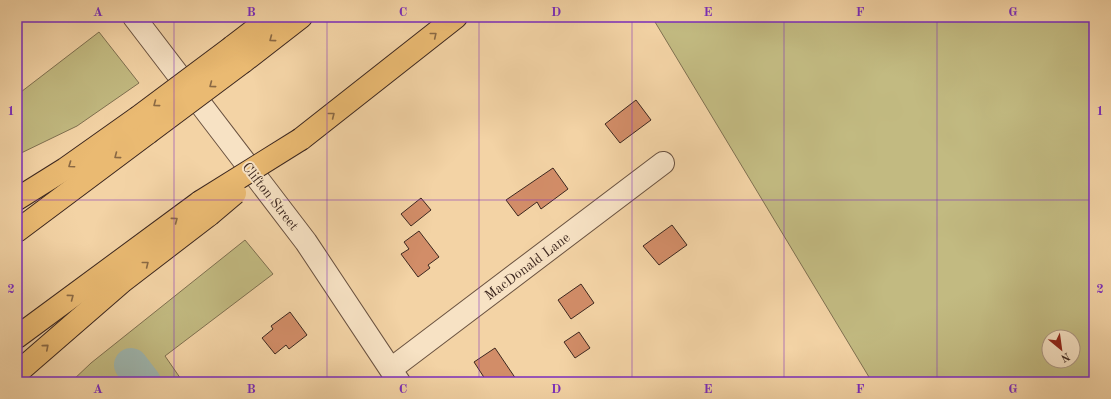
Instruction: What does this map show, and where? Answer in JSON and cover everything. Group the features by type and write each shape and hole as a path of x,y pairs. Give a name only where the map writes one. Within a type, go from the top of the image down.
{"highway":[{"path":"238,54 270,17"},
{"path":"17,231 143,125 238,54 301,17"},
{"path":"17,337 205,208 301,139 456,17"},
{"path":"17,199 65,169 143,125"},
{"path":"17,373 118,286 205,208"}],"street":[{"name":"Clifton Street","path":"134,17 306,242 395,376"},
{"name":"MacDonald Lane","path":"395,376 663,163"}],"shaded area":[{"path":"652,17 1094,17 1094,382 872,382"},
{"path":"99,32 139,83 77,126 17,155 17,95"},
{"path":"245,240 273,274 165,356 183,382 71,382 91,363"}],"building":[{"path":"636,100 651,120 620,143 605,124"},
{"path":"553,168 568,189 541,209 537,202 518,216 506,200"},
{"path":"421,198 431,210 411,226 401,214"},
{"path":"672,225 687,245 659,265 643,246"},
{"path":"419,231 439,257 428,265 430,268 418,277 401,254 409,249 404,242"},
{"path":"581,284 594,303 571,319 558,300"},
{"path":"290,312 307,335 289,349 286,345 275,354 262,338 273,329 271,326"},
{"path":"579,332 590,348 575,358 564,342"},
{"path":"495,348 518,382 487,382 474,362"}],"waterway":[{"path":"131,365 144,382"}]}
